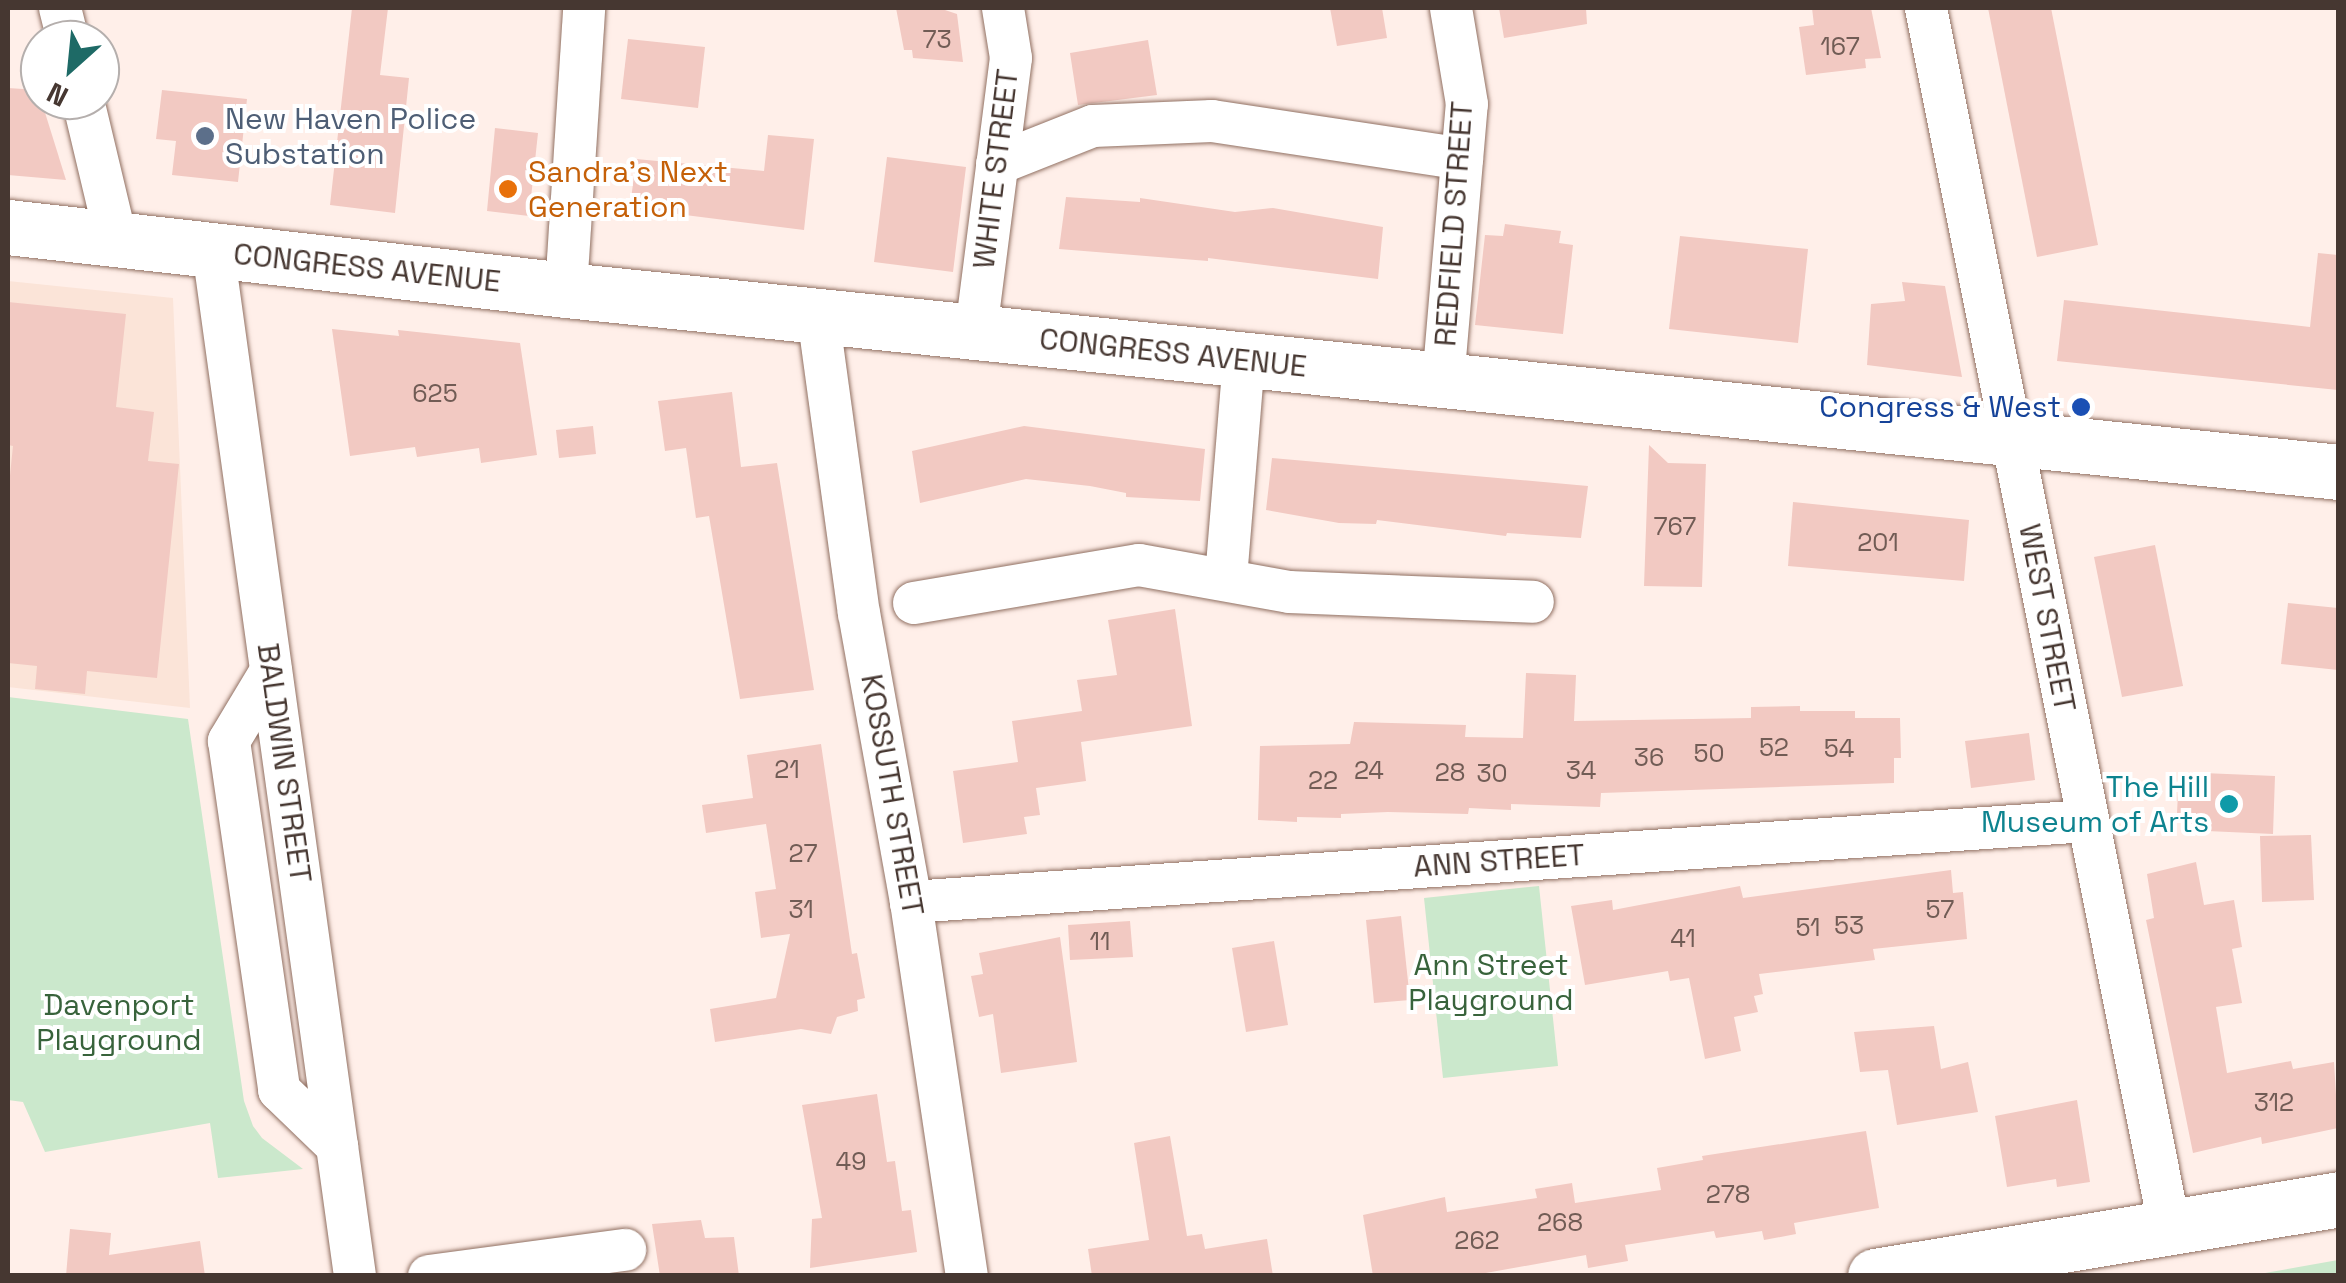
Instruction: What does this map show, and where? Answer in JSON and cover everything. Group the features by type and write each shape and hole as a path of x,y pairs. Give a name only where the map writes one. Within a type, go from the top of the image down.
{"main road":[{"name":"CONGRESS AVENUE","path":"8,227 566,290 2338,472"},
{"path":"1906,1272 2338,1198"}],"street":[{"path":"566,290 584,8"},
{"name":"WHITE STREET","path":"976,332 1010,58 1002,8"},
{"name":"REDFIELD STREET","path":"1443,382 1467,104 1451,8"},
{"name":"WEST STREET","path":"1926,8 2170,1228"},
{"path":"87,120 116,238"},
{"path":"997,164 1093,126 1212,121 1462,159"},
{"name":"BALDWIN STREET","path":"213,250 355,1276"},
{"name":"KOSSUTH STREET","path":"818,315 859,613 912,902 967,1276"},
{"path":"1226,578 1244,360"},
{"path":"914,603 1139,565 1289,592 1534,602"},
{"name":"ANN STREET","path":"912,902 2086,821"},
{"path":"429,1276 625,1250"}],"shaded area":[{"path":"8,281 173,298 190,708 8,687"}],"green space":[{"name":"Davenport Playground","path":"8,697 188,719 244,1101 262,1138 303,1169 218,1178 210,1123 45,1152 23,1102 8,1100"},
{"name":"Ann Street Playground","path":"1539,886 1558,1066 1443,1078 1424,898"},
{"path":"2338,1260 2338,1275 2254,1275"}],"building":[{"path":"352,8 388,8 380,75 409,78 395,213 330,205"},
{"path":"896,8 939,8 957,14 963,62 913,58 912,50 904,50"},
{"path":"1330,8 1382,8 1387,38 1337,46"},
{"path":"1499,8 1586,8 1587,24 1504,38"},
{"path":"1812,8 1871,8 1881,58 1865,59 1866,68 1806,75 1799,27 1814,25"},
{"path":"1988,8 2051,8 2098,245 2037,257"},
{"path":"628,39 705,47 698,108 621,99"},
{"path":"1148,40 1157,95 1078,105 1070,53"},
{"path":"8,88 20,89 20,120 47,120 66,180 8,175"},
{"path":"162,90 247,99 238,182 172,175 176,141 156,139"},
{"path":"495,128 538,133 529,216 487,211"},
{"path":"768,135 814,139 804,230 630,208 636,159 764,171"},
{"path":"887,157 966,167 953,272 874,262"},
{"path":"1066,197 1140,202 1140,198 1235,212 1273,208 1383,227 1378,279 1208,258 1059,249"},
{"path":"1505,224 1561,231 1559,243 1573,245 1563,334 1475,325 1485,235 1503,236"},
{"path":"1680,236 1808,249 1798,343 1669,329"},
{"path":"2318,253 2338,255 2338,390 2057,361 2064,300 2310,327"},
{"path":"1902,282 1945,286 1962,377 1867,365 1871,304 1905,301"},
{"path":"8,302 126,314 116,407 154,412 148,461 179,464 157,678 87,671 85,694 35,689 37,666 8,663 8,495 13,446 8,445"},
{"path":"332,329 399,336 398,330 520,343 537,455 481,463 479,448 417,457 415,447 350,456"},
{"path":"732,392 741,467 777,463 814,690 740,699 709,516 696,518 686,448 665,451 658,401"},
{"path":"593,426 596,454 559,458 556,430"},
{"path":"1024,426 1205,449 1200,501 1126,497 1126,493 1090,486 1026,479 920,503 912,451"},
{"path":"1649,445 1668,463 1706,464 1702,587 1644,586"},
{"path":"1272,458 1588,486 1581,538 1507,533 1506,536 1377,520 1376,524 1339,523 1266,510"},
{"path":"1793,502 1969,520 1964,581 1788,566"},
{"path":"2155,545 2183,686 2122,697 2094,557"},
{"path":"2288,603 2338,608 2338,670 2281,664"},
{"path":"1175,609 1192,726 1081,742 1086,781 1036,788 1040,815 1024,817 1027,834 963,843 953,771 1018,762 1012,721 1082,711 1077,680 1117,675 1108,620"},
{"path":"1526,673 1576,675 1574,721 1751,718 1751,707 1800,706 1800,711 1855,711 1855,718 1900,718 1901,758 1894,758 1894,783 1601,793 1600,807 1511,804 1511,810 1469,808 1468,814 1388,812 1341,814 1341,818 1297,817 1297,822 1258,820 1260,746 1350,744 1354,722 1466,725 1465,737 1523,738"},
{"path":"2029,733 2035,780 1971,788 1965,741"},
{"path":"821,744 852,954 857,953 865,998 857,1000 858,1011 837,1017 831,1034 801,1029 715,1042 710,1009 776,998 790,934 761,938 755,892 776,889 766,824 706,833 702,805 753,798 747,755"},
{"path":"2179,772 2275,776 2273,834 2185,830 2186,813 2177,813"},
{"path":"2311,835 2314,900 2262,902 2260,836"},
{"path":"2196,862 2204,905 2234,900 2242,947 2232,949 2242,1003 2216,1007 2227,1073 2291,1061 2293,1069 2334,1062 2338,1128 2262,1144 2261,1137 2193,1153 2146,920 2154,918 2147,874"},
{"path":"1951,870 1953,893 1963,892 1967,939 1873,949 1875,960 1759,974 1763,994 1754,996 1758,1012 1734,1017 1741,1051 1705,1059 1689,978 1670,981 1668,971 1585,985 1571,906 1612,900 1613,910 1740,886 1743,898"},
{"path":"1401,916 1410,1000 1374,1003 1366,920"},
{"path":"1130,921 1133,957 1070,960 1068,925"},
{"path":"1060,937 1077,1062 1001,1073 993,1014 979,1017 971,976 983,974 979,953"},
{"path":"1274,941 1288,1025 1246,1032 1232,948"},
{"path":"1934,1026 1941,1069 1968,1062 1978,1112 1897,1125 1888,1070 1860,1072 1854,1032"},
{"path":"877,1094 887,1162 895,1161 902,1211 911,1210 917,1252 810,1268 812,1219 822,1218 802,1105"},
{"path":"2077,1100 2090,1182 2057,1187 2056,1179 2007,1187 1995,1116"},
{"path":"1866,1131 1879,1208 1794,1223 1796,1234 1764,1240 1762,1231 1716,1238 1714,1231 1625,1245 1628,1261 1588,1268 1586,1255 1469,1276 1373,1276 1363,1215 1445,1197 1447,1212 1537,1198 1535,1189 1572,1183 1575,1203 1661,1190 1657,1168 1703,1160 1702,1156"},
{"path":"1170,1136 1187,1236 1202,1234 1205,1249 1267,1239 1273,1276 1092,1276 1088,1249 1149,1240 1134,1143"},
{"path":"701,1220 705,1238 734,1237 739,1276 660,1276 652,1224"},
{"path":"70,1229 111,1233 109,1255 200,1241 205,1276 66,1276"}],"place":[{"name":"New Haven Police Substation","path":"205,136"},
{"name":"Sandra's Next Generation","path":"508,189"},
{"name":"Congress & West","path":"2081,407"},
{"name":"The Hill Museum of Arts","path":"2229,804"}]}
